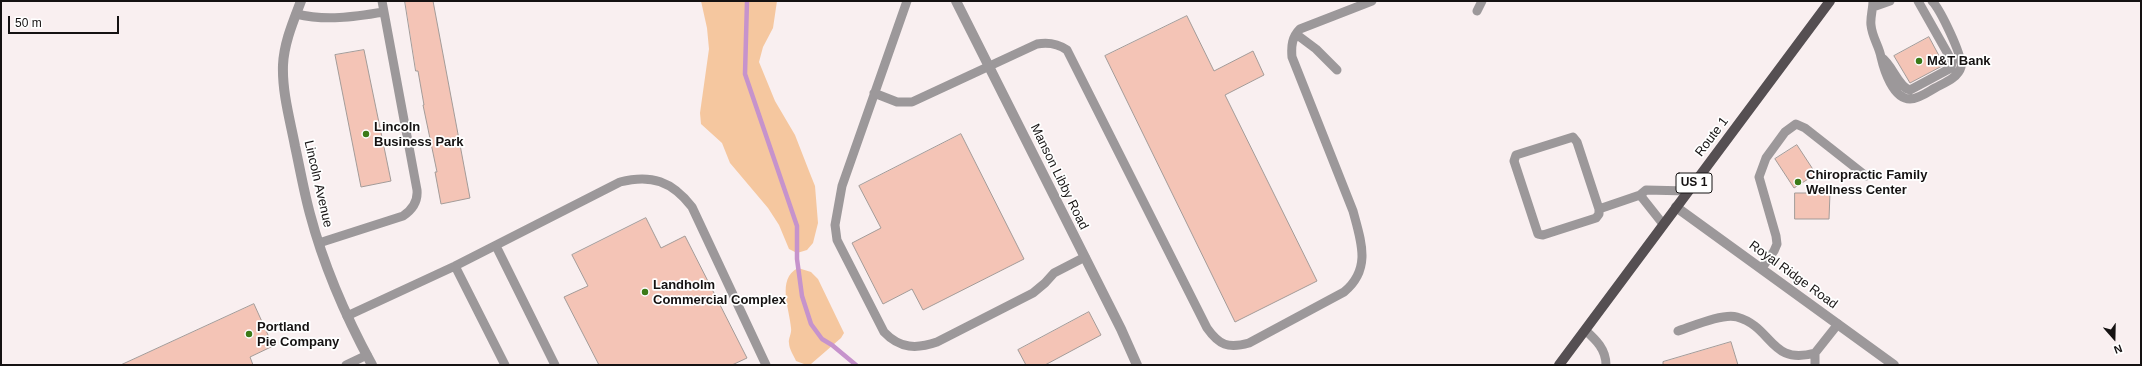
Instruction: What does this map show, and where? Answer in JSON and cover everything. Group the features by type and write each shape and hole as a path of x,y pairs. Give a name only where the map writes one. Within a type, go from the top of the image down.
{"main road":[{"name":"Route 1","path":"1558,365 1830,1"}],"street":[{"name":"Lincoln Avenue","path":"301,1 285,54 284,90 303,186 319,243 347,316 372,365"},
{"name":"Manson Libby Road","path":"956,1 990,65 1084,257 1122,329 1137,365"},
{"name":"Royal Ridge Road","path":"1676,207 1894,365"}],"lane":[{"path":"319,243 403,216 409,212 416,201 417,190 382,1"},
{"path":"907,1 842,186 834,225 837,240 842,251 884,332 890,338 913,347 921,347 937,342 1033,293 1045,284 1054,273 1084,257"},
{"path":"874,93 897,102 912,102 1037,44 1052,43 1067,50 1207,328 1216,341 1226,345 1238,346 1249,343 1344,292 1353,284 1362,265 1360,236 1353,211 1292,58 1292,40 1296,34 1310,25 1360,3 1372,1"},
{"path":"1477,11 1482,1"},
{"path":"1890,1 1873,4 1871,24 1881,57 1881,65 1897,94 1910,99 1921,95 1956,76 1961,65 1958,53 1942,16 1932,1"},
{"path":"1881,57 1888,61 1904,87 1910,90 1951,68 1952,62 1918,1"},
{"path":"296,14 314,18 329,19 350,18 384,12"},
{"path":"1296,34 1316,49 1337,70"},
{"path":"1762,268 1777,244 1759,177 1766,158 1789,128 1796,124 1805,128 1866,176"},
{"path":"1570,137 1576,139 1599,209 1599,214 1596,218 1543,235 1538,234 1514,160 1516,155 1570,137"},
{"path":"347,316 496,246 620,182 633,179 650,178 662,182 684,197 692,207 766,365"},
{"path":"1599,209 1640,195 1646,190 1688,191"},
{"path":"1640,195 1663,224"},
{"path":"496,246 555,365"},
{"path":"455,266 505,365"},
{"path":"1678,331 1724,317 1737,317 1749,322 1778,352 1796,360 1815,353 1838,324"},
{"path":"1585,330 1600,344 1605,354 1606,365"},
{"path":"1815,353 1815,365"},
{"path":"346,365 367,355"}],"shaded area":[{"path":"701,1 777,1 773,28 763,47 759,62 775,101 795,135 815,186 818,223 813,243 807,250 797,253 789,249 779,225 768,208 730,163 722,143 701,124 700,113 709,49 707,28"},
{"path":"798,268 811,272 818,279 844,333 841,338 811,364 804,364 796,361 789,345 791,330 786,287 787,279 791,273"}],"building":[{"path":"405,1 433,1 470,198 441,204 435,172 437,172 423,105 418,71 416,71"},
{"path":"1187,16 1214,71 1253,51 1264,75 1225,95 1317,281 1235,322 1105,56"},
{"name":"M&T Bank","path":"1929,37 1944,65 1910,83 1894,56"},
{"name":"Lincoln Business Park","path":"364,50 391,181 361,187 335,55"},
{"path":"961,134 1024,259 923,310 912,289 883,304 852,243 881,228 859,186"},
{"path":"1797,145 1816,174 1794,188 1775,159"},
{"path":"1795,193 1830,193 1829,219 1795,219"},
{"name":"Landholm Commercial Complex","path":"646,218 661,248 685,236 747,358 732,365 599,365 564,297 588,286 572,255"},
{"path":"254,304 273,346 250,357 253,365 121,365"},
{"path":"1089,312 1101,335 1045,365 1026,365 1018,350"},
{"path":"1731,342 1738,365 1663,365 1663,362"}],"waterway":[{"path":"747,1 745,74 797,226 797,259 802,296 811,324 822,339 832,345 856,365"}],"place":[{"name":"M&T Bank","path":"1919,61"},
{"name":"Lincoln Business Park","path":"366,134"},
{"name":"Chiropractic Family Wellness Center","path":"1798,182"},
{"name":"Landholm Commercial Complex","path":"645,292"},
{"name":"Portland Pie Company","path":"249,334"}]}
